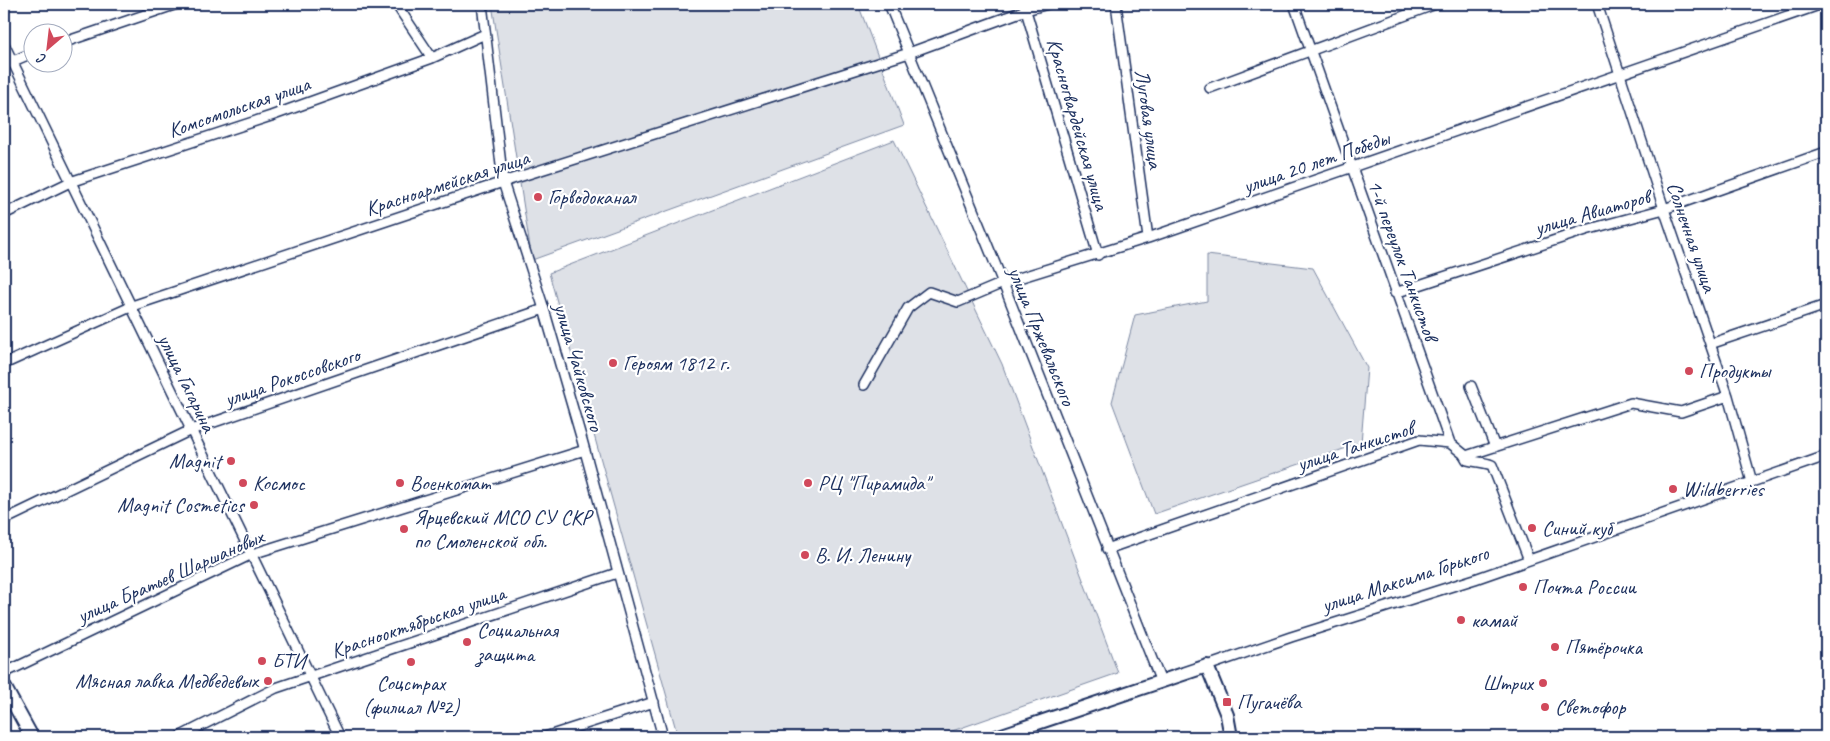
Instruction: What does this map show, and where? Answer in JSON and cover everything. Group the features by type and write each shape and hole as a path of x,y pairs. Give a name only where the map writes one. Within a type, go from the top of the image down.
{"street":[{"path":"72,40 176,4"},
{"path":"396,4 432,58"},
{"name":"улица Чайковского","path":"482,4 503,182 544,309 585,450 617,573 664,737"},
{"name":"улица Пржевальского","path":"890,4 1161,682"},
{"name":"Красноармейская улица","path":"4,364 130,307 503,182 909,53 1025,7 1048,4"},
{"name":"Луговая улица","path":"1116,4 1148,238"},
{"name":"1-й переулок Танкистов","path":"1294,4 1450,444"},
{"path":"1210,88 1436,4"},
{"name":"Солнечная улица","path":"1597,4 1728,396 1752,482"},
{"name":"улица 20 лет Победы","path":"864,385 908,308 930,292 958,302 1003,283 1148,238 1822,4"},
{"name":"Красногвардейская улица","path":"1025,7 1098,255"},
{"name":"Комсомольская улица","path":"4,214 70,182 271,116 432,58 485,34"},
{"name":"улица Гагарина","path":"4,44 8,63 70,182 340,737"},
{"path":"8,63 22,58"},
{"name":"улица Авиаторов","path":"1396,292 1586,230 1664,209 1826,152"},
{"path":"1710,344 1826,305"},
{"name":"улица Рокоссовского","path":"4,520 192,430 544,309"},
{"path":"1471,386 1495,447"},
{"path":"1464,455 1495,447 1631,403 1682,412 1728,396"},
{"name":"улица Танкистов","path":"1107,549 1419,440 1450,444"},
{"path":"1450,444 1464,455 1467,460 1492,465 1529,560"},
{"name":"улица Братьев Шаршановых","path":"4,673 252,554 585,450"},
{"name":"улица Максима Горького","path":"996,737 1292,637 1430,594 1826,456"},
{"name":"Краснооктябрьская улица","path":"179,737 276,688 617,573"},
{"path":"1207,666 1227,715 1231,737"},
{"path":"4,686 32,737"},
{"path":"546,737 654,702"}],"shaded area":[{"path":"492,4 858,4 904,125 532,260"},
{"path":"894,140 1002,364 1118,673 935,737 678,737 549,273"},
{"path":"1207,255 1313,268 1367,368 1361,443 1154,514 1112,402 1135,315 1207,301"}],"place":[{"name":"Горводоканал","path":"538,197"},
{"name":"Героям 1812 г.","path":"613,363"},
{"name":"Продукты","path":"1689,371"},
{"name":"Magnit","path":"231,461"},
{"name":"Космос","path":"243,483"},
{"name":"Военкомат","path":"400,483"},
{"name":"РЦ \"Пирамида\"","path":"808,483"},
{"name":"Wildberries","path":"1673,489"},
{"name":"Magnit Cosmetics","path":"254,505"},
{"name":"Синий куб","path":"1532,528"},
{"name":"Ярцевский МСО СУ СКР по Смоленской обл.","path":"404,529"},
{"name":"В. И. Ленину","path":"805,555"},
{"name":"Почта России","path":"1523,587"},
{"name":"камай","path":"1461,620"},
{"name":"Социальная защита","path":"467,642"},
{"name":"Пятёрочка","path":"1555,647"},
{"name":"БТИ","path":"262,661"},
{"name":"Соцстрах (филиал №2)","path":"411,662"},
{"name":"Мясная лавка Медведевых","path":"268,681"},
{"name":"Штрих","path":"1543,683"},
{"name":"Пугачёва","path":"1227,702"},
{"name":"Светофор","path":"1545,707"}]}
